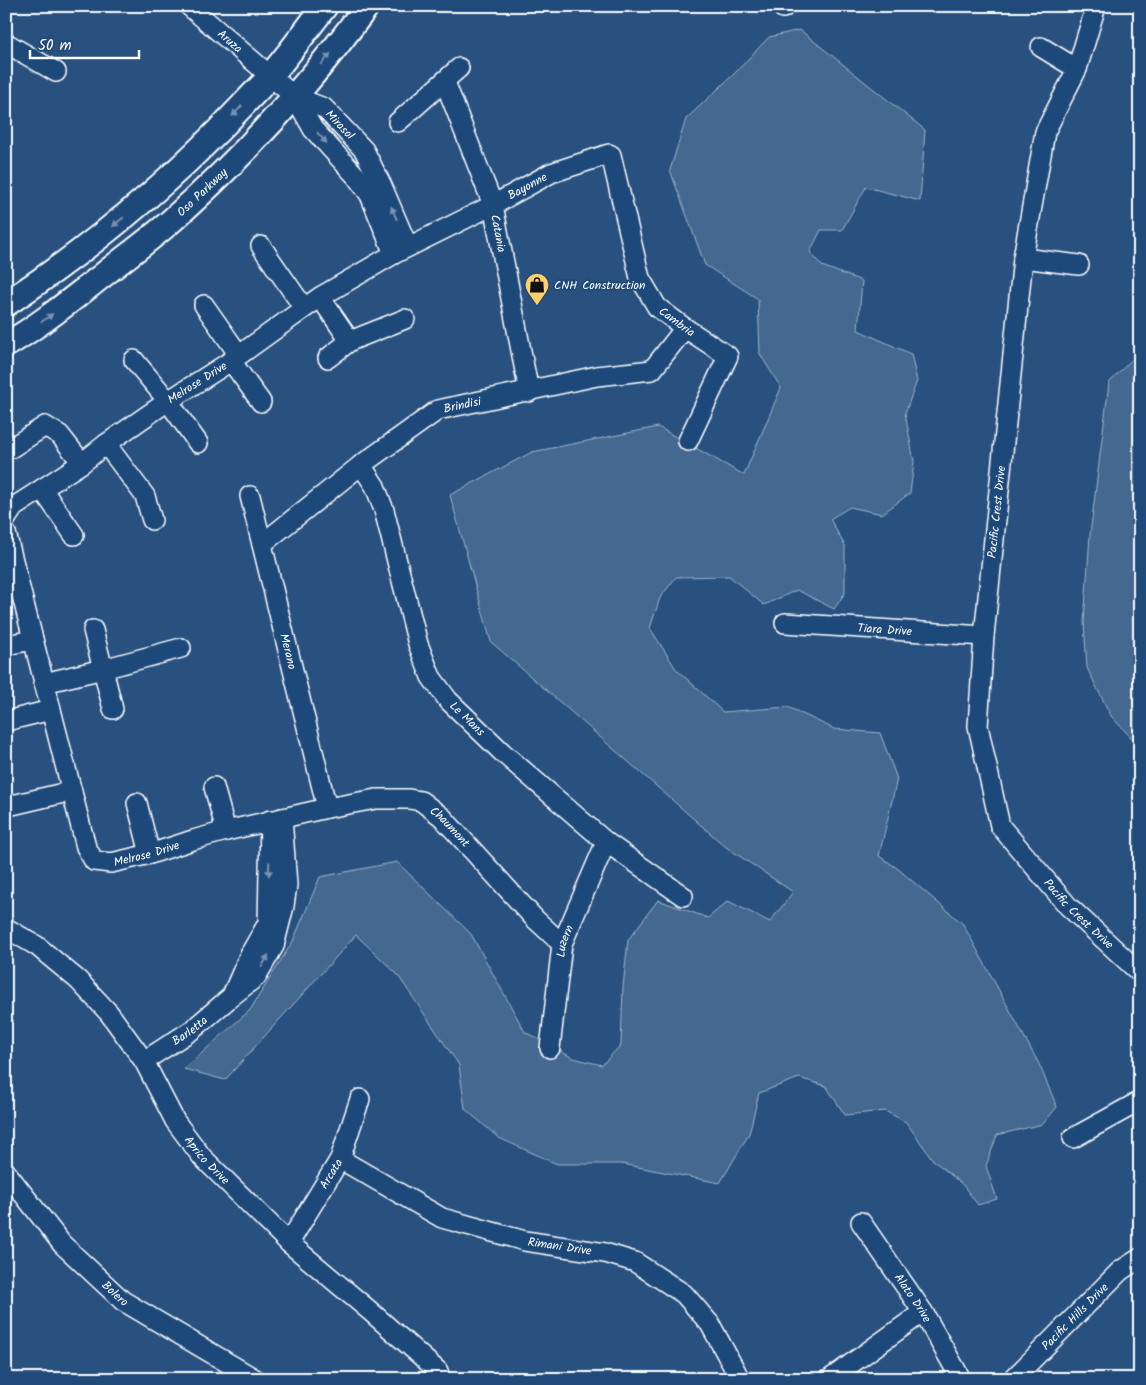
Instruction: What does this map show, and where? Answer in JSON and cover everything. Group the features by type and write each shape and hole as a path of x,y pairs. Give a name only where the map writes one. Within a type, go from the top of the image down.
{"main road":[{"path":"6,304 38,283 100,236 165,182 211,138 270,76 325,6"},
{"name":"Oso Parkway","path":"6,345 64,306 169,223 252,143 295,97 366,6"}],"street":[{"name":"Aruza","path":"190,6 270,76"},
{"name":"Pacific Crest Drive","path":"1096,6 1077,69 1045,132 1023,258 984,636 978,726 1000,826 1068,906 1140,973"},
{"path":"6,44 56,72"},
{"path":"1041,47 1077,69"},
{"path":"398,122 459,68"},
{"name":"Mirasol","path":"270,76 295,97 314,129 364,171 370,195 401,250"},
{"name":"Catania","path":"445,82 493,205 529,392"},
{"name":"Bayonne","path":"401,250 493,205 551,173 609,154 611,155"},
{"name":"Cambria","path":"611,155 640,278 657,307 728,356 688,441"},
{"path":"261,246 304,308"},
{"name":"Melrose Drive","path":"6,519 14,507 82,463 168,401 235,358 320,296 401,250"},
{"path":"1023,258 1079,265"},
{"path":"320,296 350,341"},
{"path":"204,305 261,402"},
{"path":"328,358 350,341 405,319"},
{"name":"Brindisi","path":"262,544 360,465 438,410 597,376 652,370 685,328"},
{"path":"134,360 168,401 198,443"},
{"path":"12,448 45,426 60,435 82,463"},
{"path":"106,444 144,496 152,520"},
{"name":"Le Mans","path":"360,465 375,486 384,510 418,644 431,677 448,700 503,752 606,842 683,896"},
{"path":"42,489 74,535"},
{"name":"Merano","path":"250,496 327,808"},
{"name":"Melrose Drive","path":"6,533 86,847 94,861 111,863 276,819"},
{"name":"Tiara Drive","path":"785,623 984,636"},
{"path":"93,630 113,710"},
{"path":"6,645 33,640"},
{"path":"44,683 182,648"},
{"path":"6,721 51,710"},
{"path":"214,787 226,831"},
{"path":"8,806 72,791"},
{"name":"Chaumont","path":"276,819 376,799 421,801 442,817 535,919 562,944"},
{"path":"137,803 150,854"},
{"name":"Barletta","path":"144,1061 192,1030 232,996 250,954 274,924 276,819"},
{"name":"Luzern","path":"550,1048 562,944 606,842"},
{"name":"Aprico Drive","path":"6,928 37,946 78,980 109,1013 144,1061 175,1121 202,1157 289,1243 362,1305 439,1375"},
{"name":"Arcata","path":"289,1243 340,1160 360,1099"},
{"path":"1073,1138 1140,1101"},
{"name":"Rimani Drive","path":"340,1160 442,1218 525,1241 605,1253 635,1262 684,1294 710,1324 740,1379"},
{"name":"Bolero","path":"6,1172 62,1244 123,1301 255,1379"},
{"name":"Alato Drive","path":"861,1222 922,1312 961,1379"},
{"name":"Pacific Hills Drive","path":"1013,1379 1120,1271 1140,1258"},
{"path":"830,1379 922,1312"}],"shaded area":[{"path":"800,30 925,130 920,201 866,187 842,230 821,230 810,252 822,266 862,281 858,330 911,354 917,381 905,413 914,462 910,493 882,514 850,507 830,519 845,546 845,593 834,609 797,590 764,605 729,576 676,577 660,598 650,628 676,669 723,712 788,707 834,729 880,733 897,779 879,856 897,868 963,924 1039,1064 1057,1107 1043,1124 997,1135 986,1166 997,1199 978,1205 963,1185 933,1160 906,1122 885,1111 845,1115 826,1086 799,1078 759,1093 749,1134 720,1183 622,1164 557,1164 499,1138 465,1109 459,1065 397,974 356,935 225,1080 184,1069 250,1010 293,941 320,877 397,862 471,934 525,1032 573,1058 602,1065 621,1045 623,987 628,940 658,900 708,918 728,901 770,922 793,892 726,847 491,642 450,495 532,452 658,427 744,475 781,388 760,354 758,299 705,265 670,170 686,119 735,73 769,37"},
{"path":"1140,351 1140,747 1111,716 1087,668 1084,622 1090,535 1109,383"}],"place":[{"name":"CNH Construction","path":"537,306"}]}
